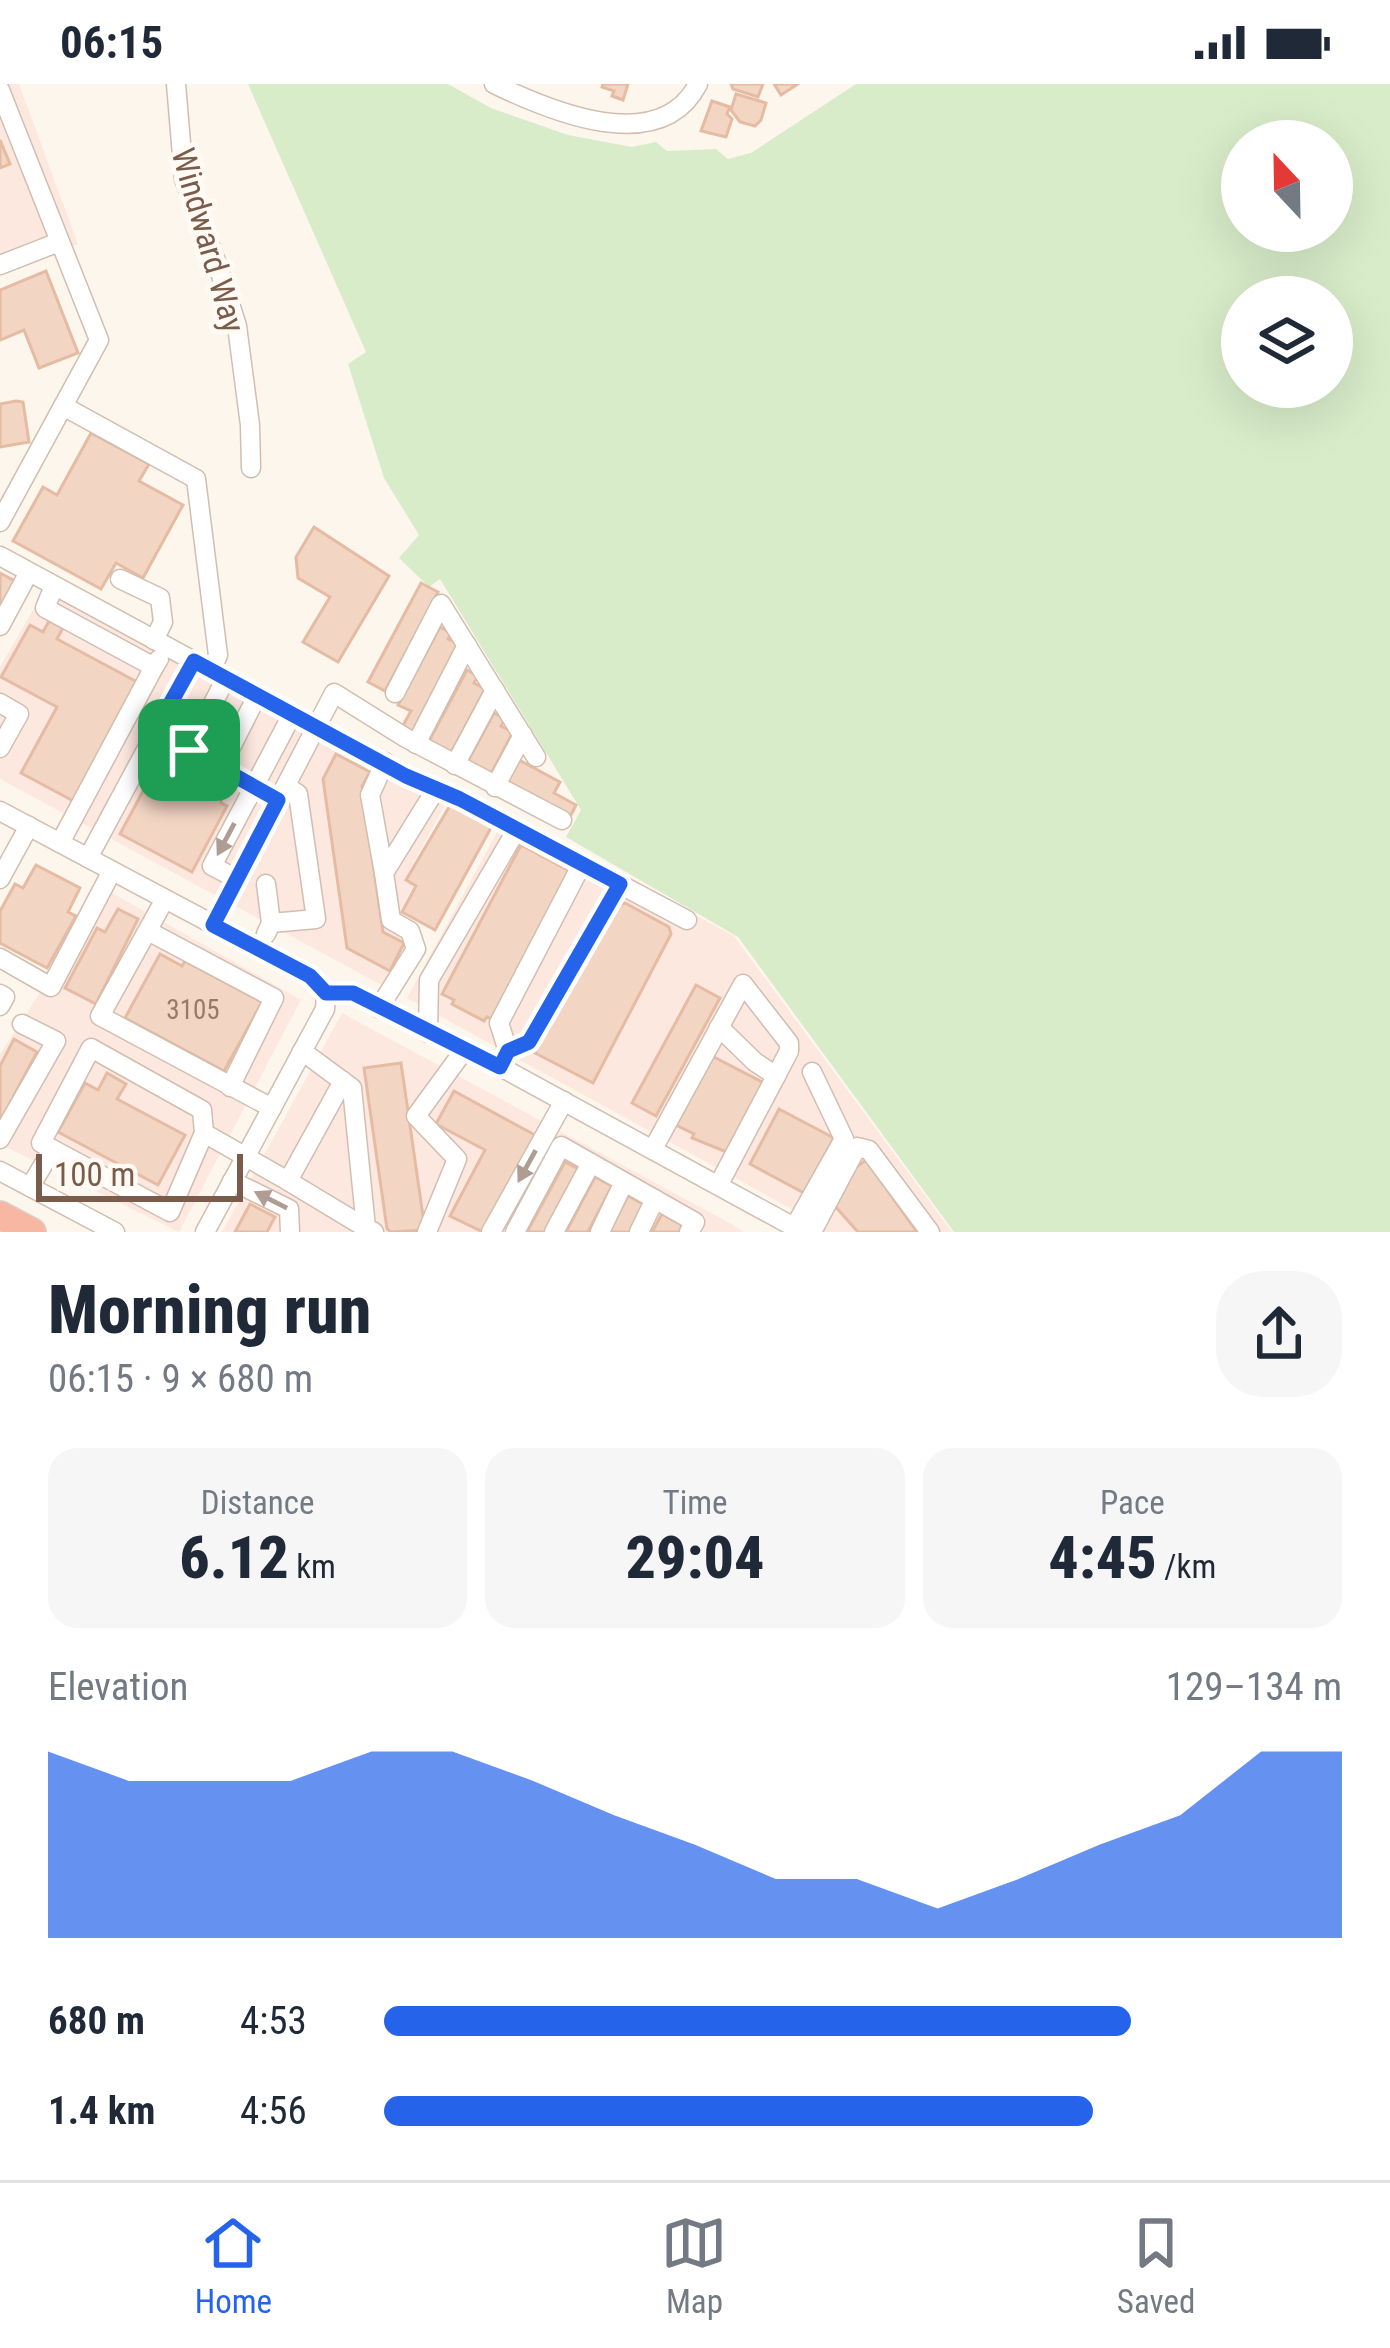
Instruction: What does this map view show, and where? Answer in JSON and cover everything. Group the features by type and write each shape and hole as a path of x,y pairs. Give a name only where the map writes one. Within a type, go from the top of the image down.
{"highway":[{"path":"0,1215 32,1232"}],"street":[{"name":"Windward Way","path":"176,84 184,179 237,326 251,468"},
{"path":"494,84 589,118 641,126 671,114 690,99 698,84"},
{"path":"0,90 99,340 0,522"},
{"path":"0,266 58,242"},
{"path":"63,406 196,479 218,655 189,750"},
{"path":"0,556 687,920"},
{"path":"0,626 28,572"},
{"path":"60,843 154,667 160,643 160,598 120,579"},
{"path":"54,586 45,608 154,667"},
{"path":"395,693 441,604 536,757"},
{"path":"85,630 97,609"},
{"path":"416,744 467,645"},
{"path":"88,858 155,731 211,670"},
{"path":"454,765 495,690"},
{"path":"213,925 334,693 416,744 562,820"},
{"path":"221,767 258,694"},
{"path":"0,704 19,714 0,748"},
{"path":"237,879 212,866 293,713"},
{"path":"155,731 254,786 298,794 316,919 271,923"},
{"path":"495,787 523,735"},
{"path":"380,1008 416,950 410,931 391,920 370,795 385,762"},
{"path":"384,873 436,789"},
{"path":"0,811 310,976 326,993 353,993 428,1033 504,1059 564,1101 804,1230"},
{"path":"0,879 29,826"},
{"path":"428,1033 429,980 517,829"},
{"path":"504,1059 499,1023 582,864"},
{"path":"0,958 51,987 112,871"},
{"path":"257,949 271,923 266,884"},
{"path":"504,1059 529,1042 620,884"},
{"path":"165,899 100,1016 272,1108"},
{"path":"148,931 274,998 230,1087"},
{"path":"653,1149 742,984 789,1043 789,1052 719,1184"},
{"path":"205,1232 325,1009 326,993"},
{"path":"0,994 5,997 0,1006"},
{"path":"0,1139 56,1041 22,1024"},
{"path":"719,1027 776,1076"},
{"path":"91,1048 202,1110 204,1133 170,1212 52,1150 41,1143 91,1048"},
{"path":"427,1232 457,1159 416,1116 465,1049"},
{"path":"302,1051 352,1088 370,1230"},
{"path":"804,1230 844,1139 812,1072"},
{"path":"287,1181 343,1081"},
{"path":"491,1232 564,1101"},
{"path":"204,1133 370,1230"},
{"path":"515,1232 562,1146 695,1222 689,1232"},
{"path":"804,1230 857,1147 869,1150 930,1232"},
{"path":"31,1187 52,1150"},
{"path":"554,1232 591,1163"},
{"path":"0,1171 115,1232"},
{"path":"232,1181 289,1209 290,1232"},
{"path":"600,1232 624,1182"},
{"path":"639,1232 655,1199"},
{"path":"758,1232 769,1211"}],"shaded area":[{"path":"0,84 19,84 78,244 0,274"},
{"path":"44,591 448,799 404,880 413,886 399,913 418,928 424,948 400,995 0,779 0,667"},
{"path":"507,814 734,936 952,1232 823,1232 799,1213 407,998"},
{"path":"107,890 301,1000 179,1232 0,1144 0,1054"},
{"path":"342,1013 733,1225 744,1232 222,1232"}],"green space":[{"path":"248,84 448,84 491,108 568,135 632,147 656,142 667,151 716,149 728,159 751,153 856,84 1390,84 1390,1232 954,1232 738,937 566,837 581,810 440,579 429,587 399,558 419,535 384,478 348,364 366,352"}],"building":[{"path":"603,84 628,84 623,100 612,96 614,91"},
{"path":"731,84 763,84 758,97 733,89"},
{"path":"774,84 798,84 781,95"},
{"path":"736,94 766,103 755,126 740,122 731,110"},
{"path":"712,101 730,107 726,137 701,131"},
{"path":"0,140 10,164 0,168"},
{"path":"46,271 78,353 39,368 24,330 0,340 0,290"},
{"path":"23,402 29,442 0,447 0,404"},
{"path":"91,433 149,464 139,481 183,505 143,578 116,563 101,589 13,541 43,487 57,495"},
{"path":"314,527 389,576 338,662 303,642 330,597 298,578 296,557"},
{"path":"0,573 15,581 0,608"},
{"path":"421,583 438,592 385,691 368,682"},
{"path":"49,621 63,628 57,639 141,684 77,803 21,773 57,707 1,677 30,625 43,632"},
{"path":"440,627 451,633 448,639 459,644 412,732 402,727 411,711 398,705"},
{"path":"467,670 478,676 474,683 485,689 451,753 429,741"},
{"path":"494,713 505,719 501,726 513,732 491,774 468,761"},
{"path":"336,754 370,772 362,786 383,932 404,943 390,971 347,948 323,779"},
{"path":"519,760 560,782 554,793 576,805 570,817 507,782"},
{"path":"178,762 188,772 191,766 203,772 200,777 223,787 221,803 227,806 192,872 120,834 156,767 167,773"},
{"path":"452,802 493,824 435,930 402,912 416,886 406,880"},
{"path":"521,845 575,874 497,1022 487,1017 484,1021 442,994"},
{"path":"36,865 80,888 68,912 76,916 47,968 0,943 0,911 15,884 23,888"},
{"path":"625,903 669,927 671,934 593,1083 535,1053 617,905"},
{"path":"118,909 138,919 96,1004 65,988 97,928 105,932"},
{"path":"160,954 182,966 185,961 262,1002 224,1071 125,1018"},
{"path":"696,985 720,998 656,1116 632,1103"},
{"path":"14,1039 37,1052 0,1122 0,1066"},
{"path":"712,1056 766,1084 729,1153 692,1138 694,1134 676,1125"},
{"path":"401,1063 425,1230 391,1232 364,1068"},
{"path":"107,1073 126,1084 117,1099 185,1135 158,1185 58,1132 85,1083 98,1090"},
{"path":"454,1091 535,1135 483,1232 450,1216 485,1150 436,1124"},
{"path":"779,1109 834,1138 804,1193 750,1164"},
{"path":"866,1160 917,1232 858,1232 834,1205 852,1170"},
{"path":"565,1162 582,1171 549,1232 527,1232"},
{"path":"595,1177 612,1186 588,1232 566,1232"},
{"path":"628,1196 645,1205 630,1232 609,1232"},
{"path":"250,1204 275,1217 267,1232 235,1232"},
{"path":"662,1214 684,1226 681,1232 652,1232"}],"route":[{"path":"194,661 620,884 529,1042 508,1051 500,1067 353,993 326,993 310,976 213,925 278,800 189,750 155,731 194,661"}]}
